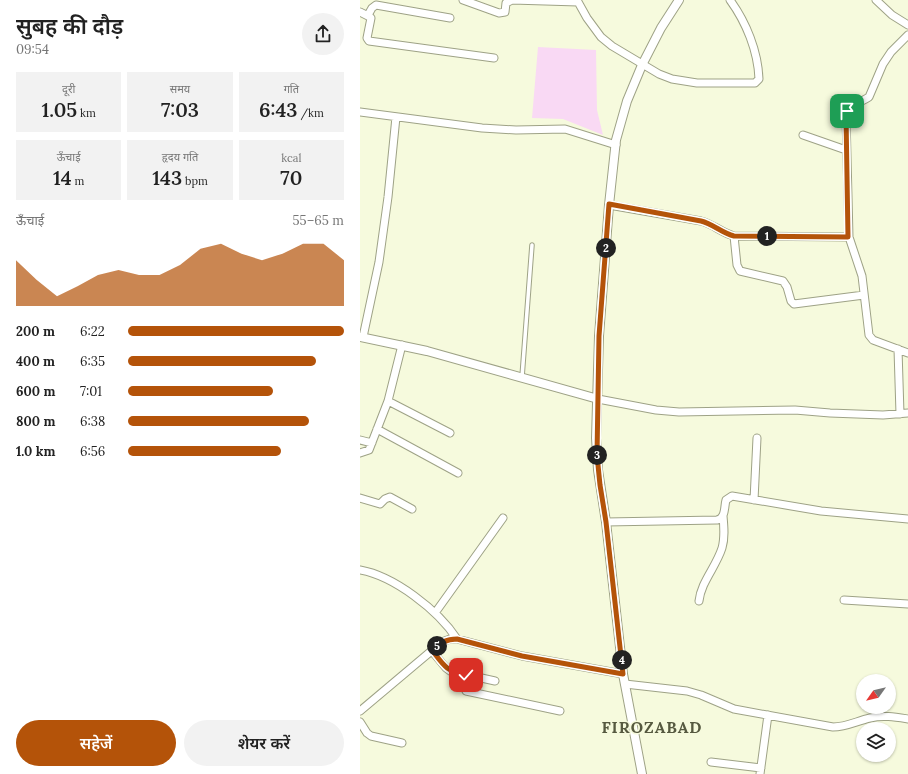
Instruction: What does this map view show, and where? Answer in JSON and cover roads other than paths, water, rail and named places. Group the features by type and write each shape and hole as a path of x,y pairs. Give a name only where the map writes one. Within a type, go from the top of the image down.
{"street":[{"path":"463,0 478,3 499,13 505,12 506,3 512,0 578,1 587,18 601,38 642,65 659,74 679,80 697,83 750,84 758,82 759,73 752,42 742,20 730,0"},
{"path":"642,774 623,674 597,455 599,336 609,204 616,145 621,119 642,65 661,28 679,0"},
{"path":"876,0 892,15 908,25"},
{"path":"368,16 372,8 376,5 450,18"},
{"path":"360,12 371,18 367,38 369,41 494,58"},
{"path":"908,35 886,59 869,97 856,103 847,111 846,116 848,237 862,276 869,335 870,338 877,342 908,353"},
{"path":"360,112 498,130 566,129 616,145"},
{"path":"396,117 388,197 379,262 362,337 402,345 598,399 656,410 679,412 795,410 883,415 908,413"},
{"path":"803,135 846,150"},
{"path":"609,204 701,221 713,225 734,236 848,237"},
{"path":"734,236 737,264 740,270 783,281 787,287 791,301 794,304 864,295"},
{"path":"360,453 369,450 372,443 388,401 402,345"},
{"path":"898,349 900,414"},
{"path":"388,401 450,433"},
{"path":"377,429 458,473"},
{"path":"754,500 757,438"},
{"path":"360,440 372,443"},
{"path":"700,601 702,588 722,549 725,503 732,496 838,513 908,518"},
{"path":"360,498 380,504 385,499 390,497 412,509"},
{"path":"606,522 717,520 721,519 723,516"},
{"path":"435,613 503,518"},
{"path":"360,570 375,574 396,584 422,602 435,613 457,639"},
{"path":"844,600 908,604"},
{"path":"360,711 442,642 450,639 457,639 516,655 623,674"},
{"path":"432,650 446,668 455,673 495,681"},
{"path":"466,675 464,686 466,691 560,711"},
{"path":"625,684 687,691 701,695 734,709 833,727 844,726 864,719 879,717 908,719"},
{"path":"710,762 761,771 768,715"},
{"path":"360,722 367,733 371,736 402,743"}],"lane":[{"path":"522,378 532,245"}],"district":[{"name":"FIROZABAD","path":"652,727"}]}
